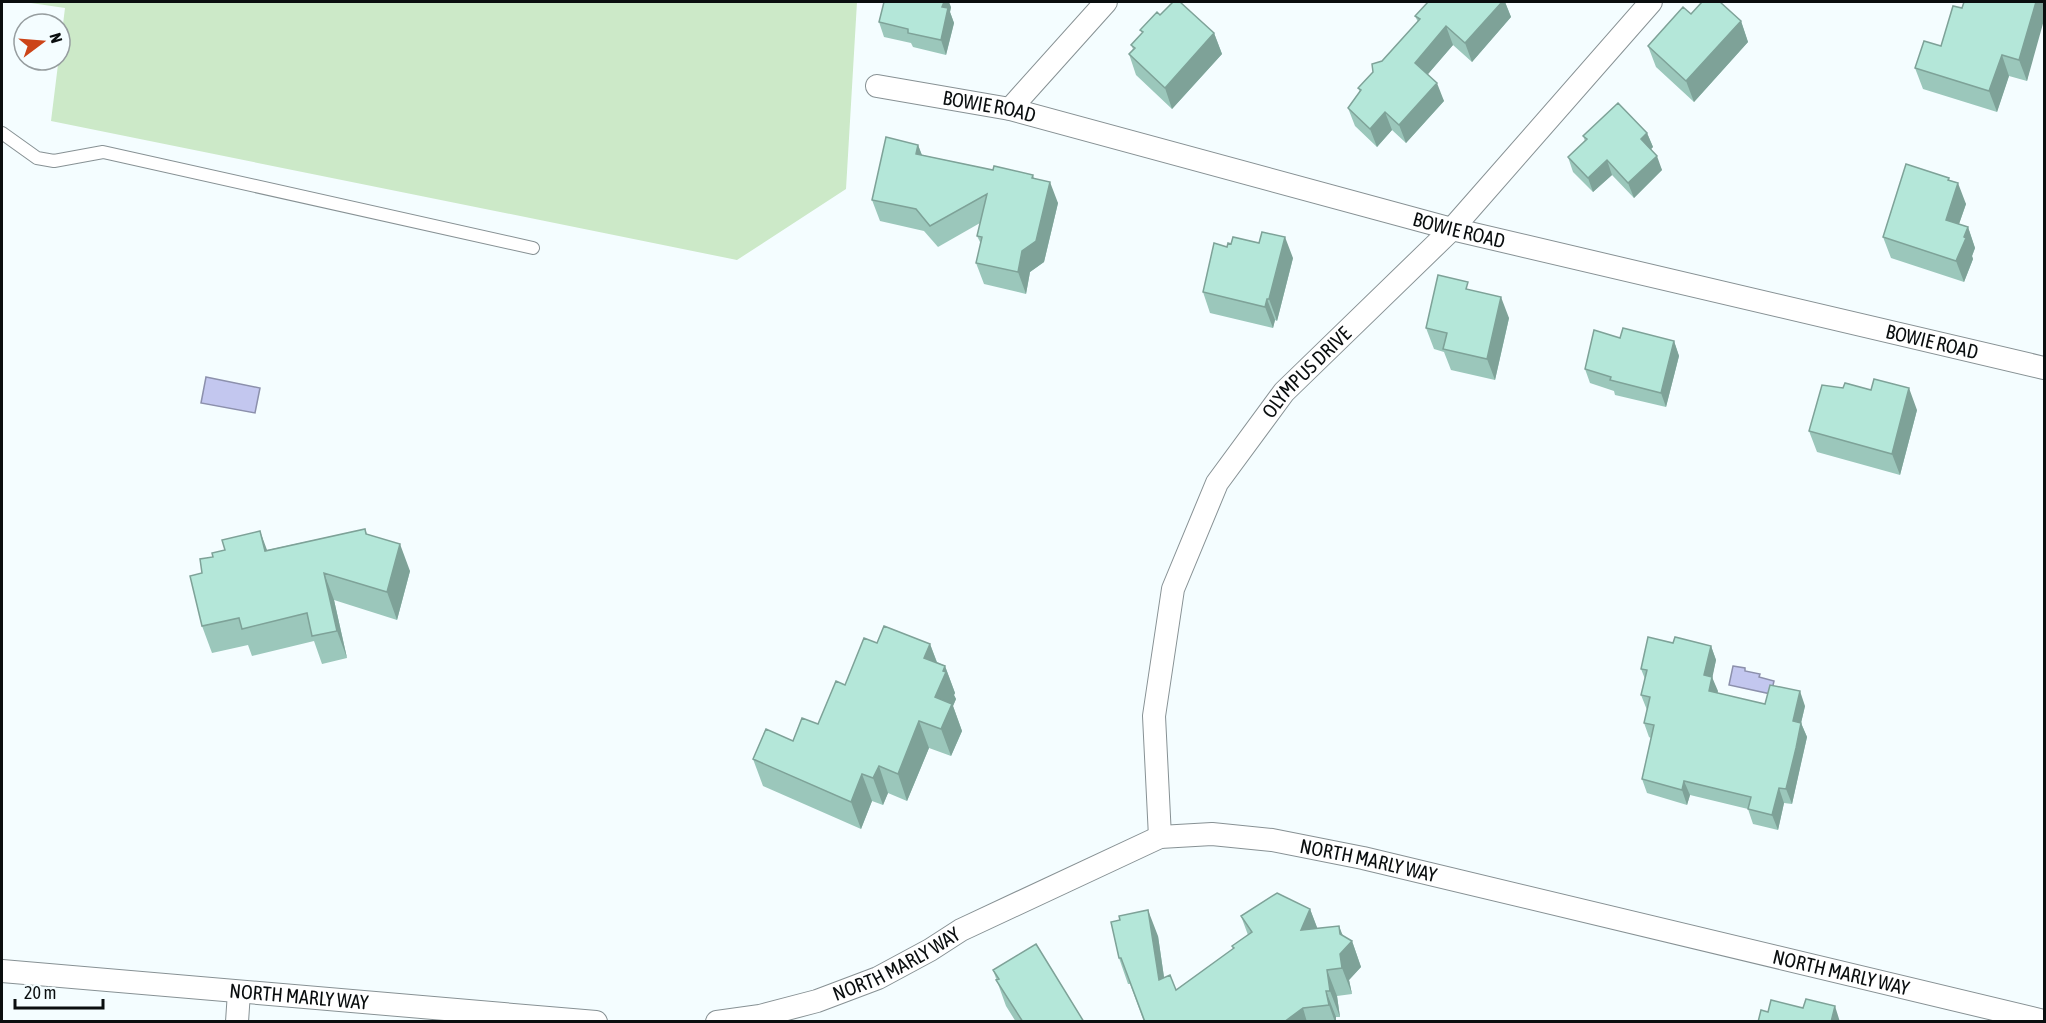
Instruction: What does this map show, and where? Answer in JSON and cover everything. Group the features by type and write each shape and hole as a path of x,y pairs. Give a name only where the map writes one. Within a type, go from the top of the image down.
{"street":[{"path":"1010,109 1106,2"},
{"name":"OLYMPUS DRIVE","path":"1160,837 1154,716 1173,589 1217,483 1284,392 1452,230 1651,2"},
{"name":"BOWIE ROAD","path":"877,86 1010,109 1452,230 2044,368"},
{"name":"NORTH MARLY WAY","path":"717,1022 760,1016 817,1001 878,978 961,930 1160,837 1223,835 1272,840 1363,858 2044,1021"},
{"name":"NORTH MARLY WAY","path":"2,971 596,1022"},
{"path":"237,1022 239,992"}],"lane":[{"path":"2,133 37,158 54,161 104,152 532,248"}],"green space":[{"path":"24,2 857,2 846,189 737,260 51,121 57,72 72,72 72,12 65,12 65,8"}],"water":[{"path":"206,377 260,388 255,413 201,403"},
{"path":"1733,666 1745,668 1745,671 1760,674 1759,677 1774,681 1771,694 1729,685"}],"building":[{"path":"884,2 944,2 942,7 948,8 941,40 908,33 908,29 879,22"},
{"path":"1173,2 1180,2 1214,33 1165,88 1129,54 1135,48 1131,45 1143,32 1140,30 1157,12 1160,15"},
{"path":"1428,2 1502,2 1465,43 1446,26 1415,63 1437,83 1399,125 1385,112 1370,129 1348,108 1361,90 1358,88 1373,72 1372,64 1382,61 1420,19 1415,16"},
{"path":"1702,2 1720,2 1741,21 1686,81 1648,46 1683,7 1691,14"},
{"path":"1964,2 2036,2 2019,60 2002,55 1989,91 1915,68 1924,41 1941,46 1953,6 1962,8"},
{"path":"1618,103 1647,133 1641,139 1657,156 1628,183 1607,160 1588,178 1568,157 1587,139 1583,136"},
{"path":"886,137 918,145 916,154 993,170 994,166 1033,175 1032,178 1050,182 1036,241 1022,251 1018,272 976,263 982,237 977,236 987,194 930,226 916,209 872,200"},
{"path":"1906,164 1958,183 1946,220 1968,227 1956,261 1883,237"},
{"path":"1262,232 1285,237 1265,307 1203,292 1214,243 1227,247 1228,243 1231,244 1233,237 1259,243"},
{"path":"1438,275 1468,282 1466,289 1501,297 1487,359 1443,349 1447,333 1426,328"},
{"path":"1623,328 1674,341 1661,393 1610,380 1611,377 1585,369 1594,330 1620,338"},
{"path":"1874,379 1909,388 1892,454 1809,431 1822,385 1843,388 1845,383 1871,390"},
{"path":"365,529 366,534 400,544 387,592 324,573 337,631 312,636 307,613 242,629 239,618 202,626 190,576 202,573 200,559 213,557 212,553 225,550 222,540 260,531 265,551"},
{"path":"884,626 930,644 924,658 945,666 943,671 946,672 935,697 952,704 941,729 919,721 898,774 879,766 873,778 862,774 851,802 753,759 766,729 793,741 802,718 818,724 836,681 845,685 864,638 877,643"},
{"path":"1648,637 1673,643 1675,637 1711,646 1704,675 1712,677 1709,691 1765,704 1770,685 1800,691 1793,721 1801,723 1796,748 1786,789 1779,788 1772,815 1748,809 1751,797 1684,781 1682,790 1642,779 1654,725 1644,723 1650,697 1641,695 1647,670 1641,669"},
{"path":"1277,893 1310,909 1301,930 1339,926 1340,934 1352,941 1340,954 1342,968 1327,970 1330,991 1326,991 1329,1005 1303,1008 1284,1022 1145,1022 1121,958 1119,958 1111,922 1120,920 1119,916 1148,910 1159,980 1170,975 1176,990 1252,932 1241,916"},
{"path":"1036,944 1084,1022 1023,1022 996,980 999,979 993,970"},
{"path":"1806,999 1835,1006 1831,1022 1758,1022 1761,1010 1768,1012 1771,1000 1803,1008"}]}
